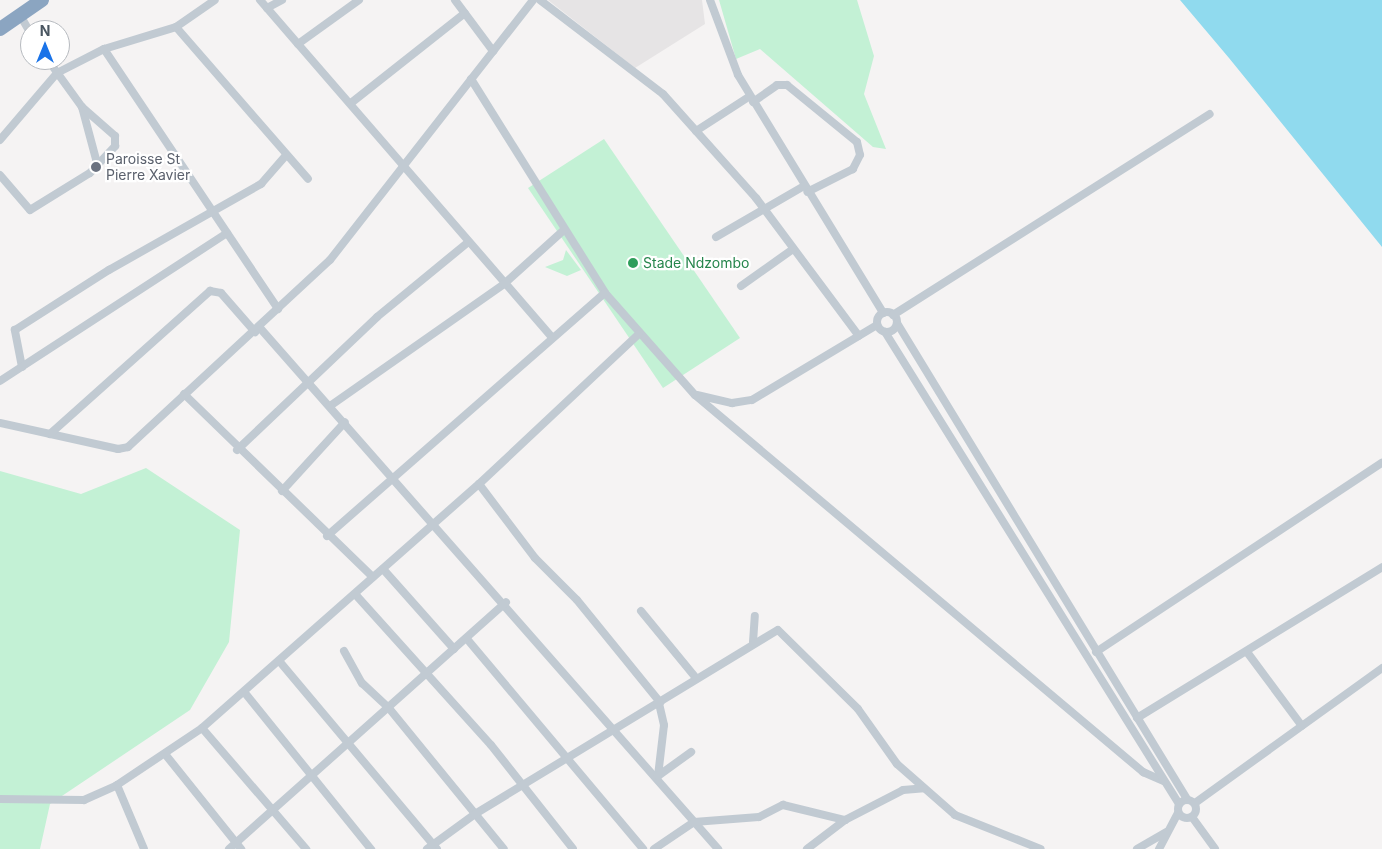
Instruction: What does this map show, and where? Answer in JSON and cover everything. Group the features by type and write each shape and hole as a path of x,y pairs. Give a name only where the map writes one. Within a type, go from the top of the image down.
{"highway":[{"path":"0,29 39,1"}],"street":[{"path":"0,140 57,73 104,50 176,26 215,0"},
{"path":"260,0 406,167 467,243 551,336"},
{"path":"268,8 282,0"},
{"path":"298,44 359,0"},
{"path":"455,0 493,51"},
{"path":"0,423 123,448 258,330 330,260 406,167 471,79 533,0"},
{"path":"540,0 655,88 696,131 765,210 859,336"},
{"path":"710,0 726,48 751,99 883,313 895,319 1096,652 1191,801 1192,817 1215,849"},
{"path":"351,103 465,13"},
{"path":"20,15 23,20"},
{"path":"176,26 308,179"},
{"path":"104,50 216,212 227,232 278,309"},
{"path":"0,175 30,210 78,181 115,146 115,136 82,107 55,70"},
{"path":"471,79 605,293 639,334 695,394 1143,772 1163,781"},
{"path":"696,131 777,85 787,85 857,142 860,154 854,169 806,189 716,237"},
{"path":"82,107 96,163"},
{"path":"884,332 893,330 895,319 1210,114"},
{"path":"22,366 16,330 109,270 216,212 260,184 286,155"},
{"path":"330,406 504,284 564,230"},
{"path":"0,380 227,232"},
{"path":"237,450 308,381 467,243"},
{"path":"741,286 793,249"},
{"path":"50,434 210,292 221,293 346,422 658,776 718,849"},
{"path":"327,536 392,475 551,336 605,293"},
{"path":"695,394 732,402 752,400 877,325 883,313"},
{"path":"877,325 884,332 1179,804 1178,813 1166,832 1159,849"},
{"path":"0,799 75,802 117,785 202,728 245,693 373,577 480,484 639,334"},
{"path":"184,394 237,450 373,577"},
{"path":"282,491 346,422"},
{"path":"1096,652 1382,463"},
{"path":"480,484 535,558 577,600 659,703 664,725 658,776"},
{"path":"1137,718 1247,652 1382,567"},
{"path":"383,569 454,649"},
{"path":"355,594 522,785 573,849"},
{"path":"229,849 239,846 312,776 506,602"},
{"path":"641,611 696,678"},
{"path":"753,642 755,616"},
{"path":"280,662 433,847 475,814 618,731 753,642 773,631 786,634 858,709 895,761 924,788 965,821 1041,849"},
{"path":"467,638 643,849"},
{"path":"344,652 362,683 388,708 504,849"},
{"path":"1247,652 1302,726"},
{"path":"1179,804 1191,801 1302,726 1382,668"},
{"path":"245,693 371,849"},
{"path":"202,728 306,849"},
{"path":"658,776 691,752"},
{"path":"165,754 239,846"},
{"path":"117,785 144,849"},
{"path":"808,849 845,820 903,790 924,788"},
{"path":"654,849 694,822 754,818 783,805 845,820"},
{"path":"1178,813 1192,817"},
{"path":"1137,849 1166,832"}],"shaded area":[{"path":"548,0 702,0 705,24 635,68"}],"green space":[{"path":"719,0 857,0 874,56 864,94 886,149 873,147 760,49 736,59"},
{"name":"Stade Ndzombo","path":"604,139 740,338 663,388 528,188"},
{"path":"566,250 581,270 567,276 545,267 563,260"},
{"path":"146,468 240,530 229,642 190,710 50,804 40,849 0,849 0,471 81,494"}],"water":[{"path":"1180,0 1382,0 1382,247 1229,58"}],"place":[{"name":"Paroisse St Pierre Xavier","path":"96,167"},
{"name":"Stade Ndzombo","path":"633,263"}]}
